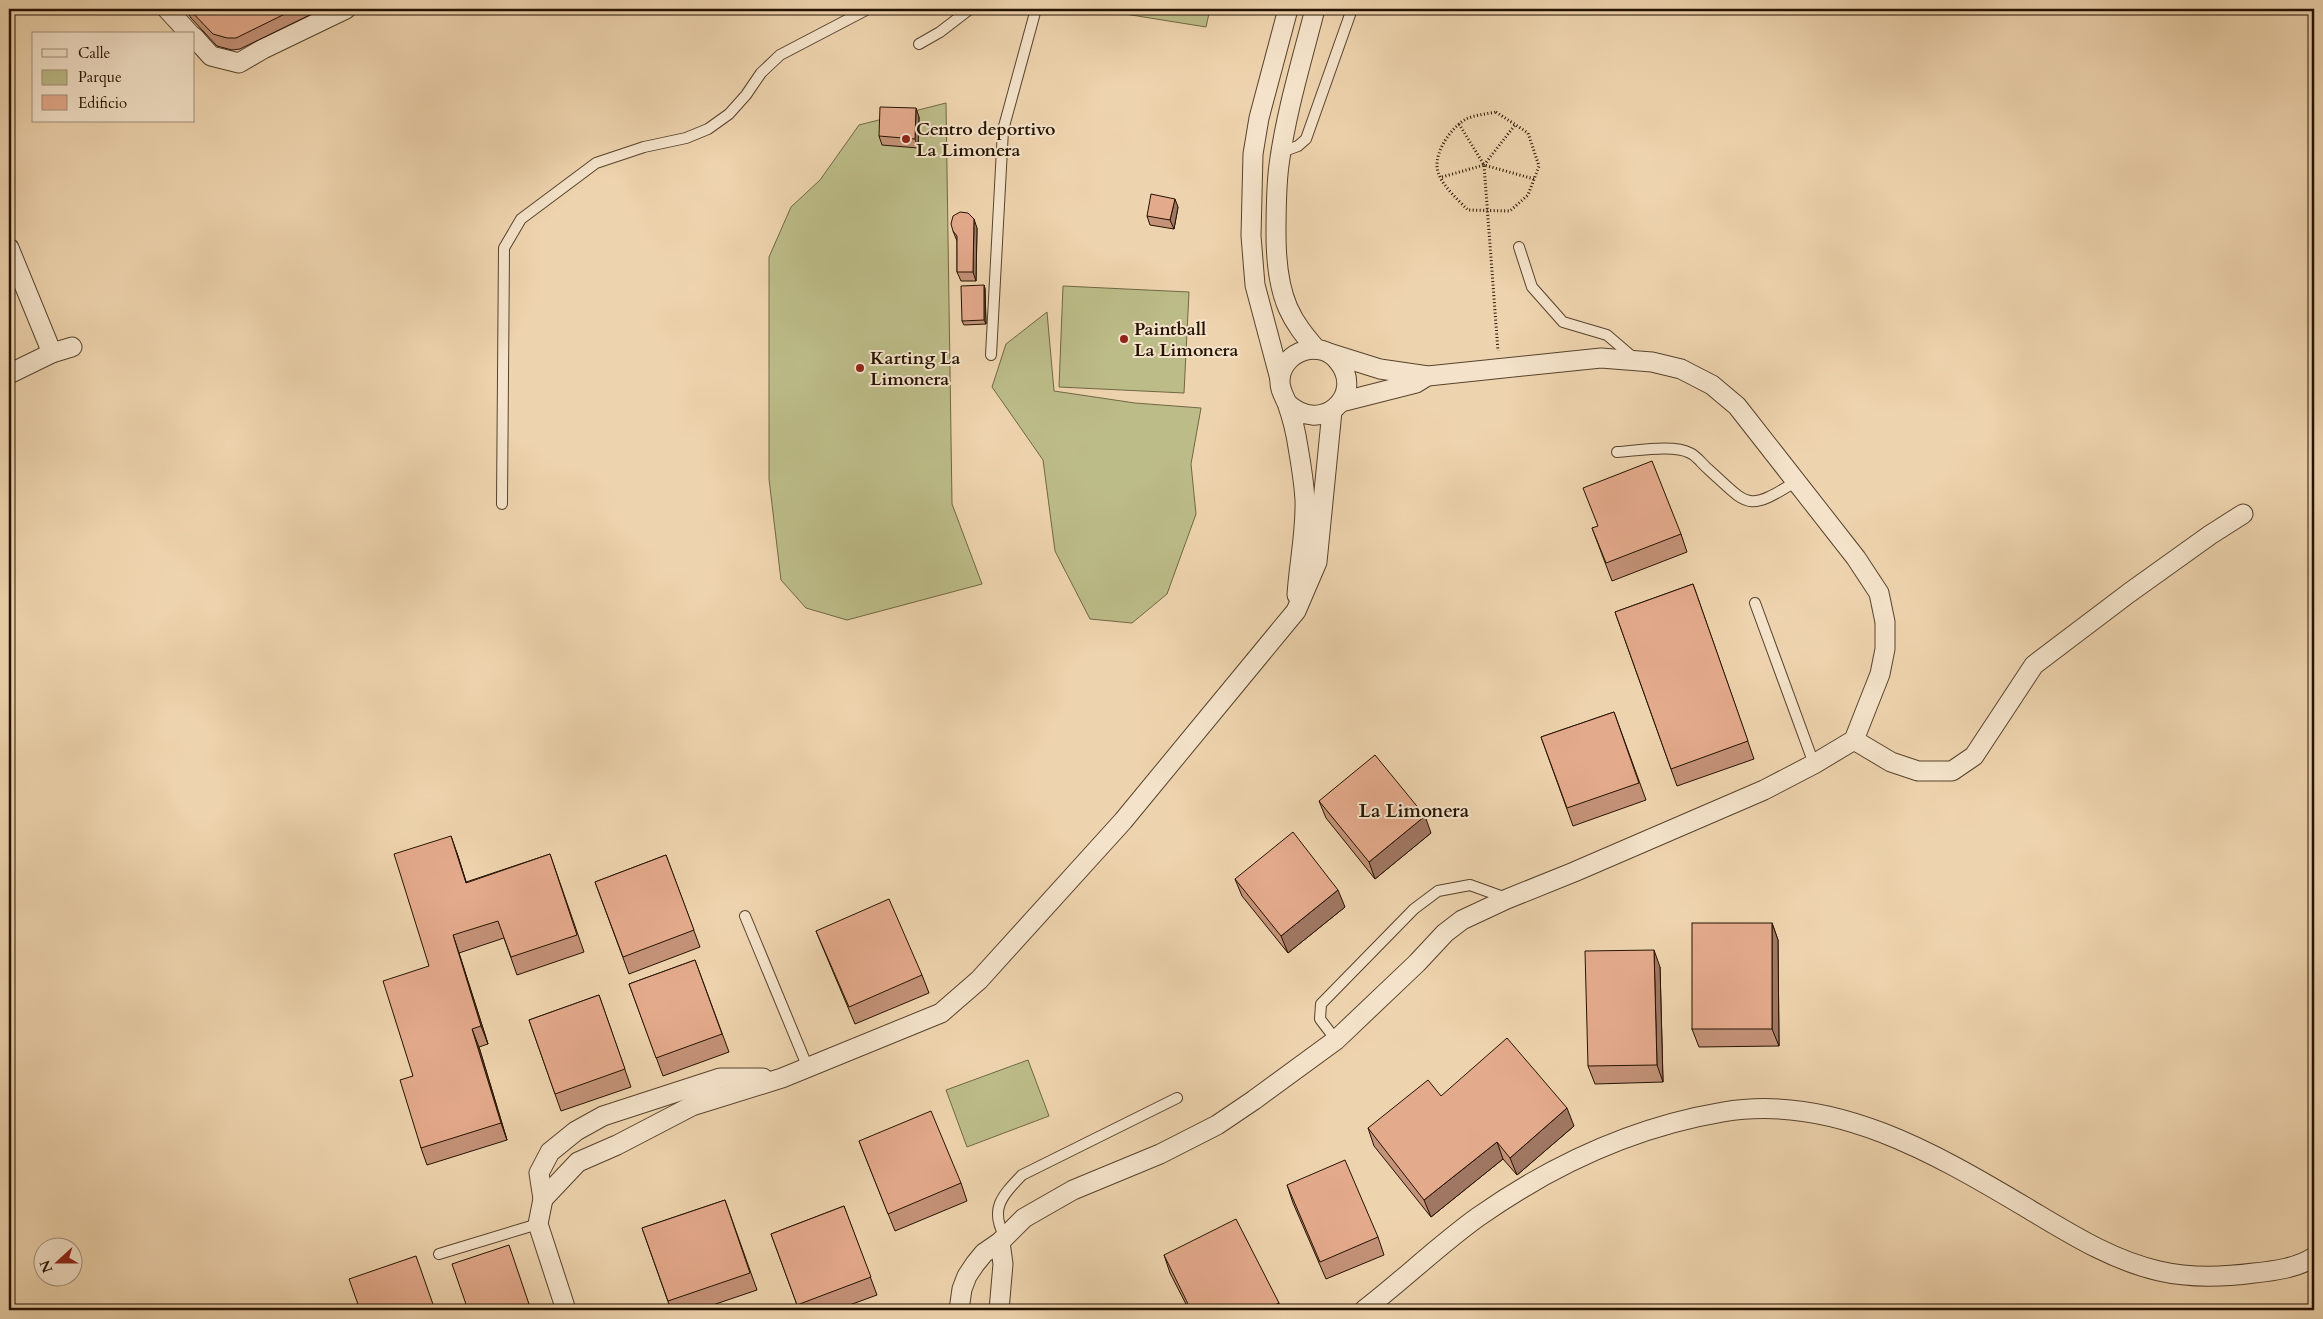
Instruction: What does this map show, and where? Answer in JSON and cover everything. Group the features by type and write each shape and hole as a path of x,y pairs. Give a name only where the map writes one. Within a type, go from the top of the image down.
{"street":[{"path":"167,9 188,32"},
{"path":"195,39 211,56 239,64 263,48 346,9"},
{"path":"1288,9 1259,118 1253,154 1251,236 1255,285 1280,379 1281,392 1287,403 1298,446 1305,500 1296,611"},
{"path":"543,1200 578,1162 617,1145 692,1106 782,1078 941,1014 964,995 1123,821 1296,611 1317,562 1336,406 1346,391 1347,380 1338,360 1323,351 1298,327 1288,308 1277,269 1276,207 1282,152 1315,9"},
{"path":"9,248 52,353"},
{"path":"9,374 52,353 72,347"},
{"path":"959,1310 962,1289 967,1276 984,1253 1003,1240 1024,1218 1073,1190 1160,1154 1217,1124 1254,1100 1336,1040 1417,963 1445,933 1462,920 1507,898 1574,872 1764,790 1814,764 1854,740 1880,674 1885,649 1886,622 1879,593 1856,558 1737,406 1712,385 1681,370 1652,362 1636,360 1601,358 1428,376 1380,369 1323,351 1296,354 1288,360 1280,379"},
{"path":"1287,403 1303,415 1323,415 1336,406 1416,383 1428,376"},
{"path":"1854,740 1891,762 1918,771 1952,771 1974,756 2034,665 2129,593 2210,535 2243,514"},
{"path":"566,1310 538,1224 543,1200 538,1173 550,1152 576,1131 603,1116 720,1078 782,1078"},
{"path":"1364,1310 1476,1219 1521,1188 1588,1152 1628,1136 1725,1111 1763,1109 1823,1115 1850,1121 1906,1141 2091,1246 2128,1261 2161,1271 2234,1276 2273,1271 2307,1262 2314,1257"},
{"path":"999,1310 1003,1240"}],"lane":[{"path":"502,504 504,248 521,219 596,163 644,147 686,138 708,129 729,114 746,95 761,73 780,55 868,9"},
{"path":"919,44 940,32 970,9"},
{"path":"990,355 1004,130 1036,9"},
{"path":"1282,152 1298,146 1306,139 1352,9"},
{"path":"1520,247 1532,287 1563,322 1607,335 1636,360"},
{"path":"1617,452 1673,449 1690,453 1739,497 1750,502 1768,499 1795,482"},
{"path":"1755,603 1814,764"},
{"path":"1336,1040 1320,1019 1321,1004 1414,910 1438,891 1470,885 1507,898"},
{"path":"745,916 808,1068"},
{"path":"1003,1240 998,1224 998,1210 1003,1195 1022,1175 1177,1098"},
{"path":"439,1254 538,1224"}],"path":[{"path":"1496,112 1515,124 1528,133 1538,166 1528,195 1510,211 1488,212 1468,210 1449,191 1437,168 1440,153 1451,131 1467,118 1496,112"},
{"path":"1459,124 1484,165 1500,369"},
{"path":"1484,165 1515,124"},
{"path":"1442,177 1484,165 1534,179"}],"green space":[{"path":"1094,9 1210,9 1206,27"},
{"name":"Karting La Limonera","path":"946,103 952,504 982,584 847,620 806,608 781,580 769,479 769,257 791,207 820,180 859,125"},
{"name":"Paintball La Limonera","path":"1063,286 1189,292 1184,393 1059,387"},
{"path":"1047,312 1054,391 1135,403 1201,408 1191,464 1196,514 1167,594 1132,623 1090,619 1055,551 1043,460 992,387 1006,344"},
{"path":"1028,1060 1049,1116 967,1147 946,1090"}],"building":[{"path":"189,9 295,9 236,38 227,38 213,34"},
{"path":"880,107 916,108 915,139 879,136"},
{"path":"1151,194 1175,199 1170,220 1147,216"},
{"path":"960,212 968,213 974,219 973,272 957,272 957,236 951,224 953,216"},
{"path":"984,285 984,320 962,321 961,286"},
{"path":"1652,461 1681,534 1606,563 1592,528 1598,526 1583,488"},
{"path":"1693,584 1748,741 1671,769 1615,612"},
{"path":"1614,712 1639,783 1567,808 1541,737"},
{"path":"1375,755 1425,816 1369,862 1319,801"},
{"path":"1293,832 1338,890 1281,936 1235,879"},
{"path":"451,836 466,883 550,854 577,935 511,957 498,921 453,935 481,1026 472,1029 501,1123 421,1148 400,1080 413,1076 383,981 429,966 394,854"},
{"path":"666,855 694,930 623,957 595,882"},
{"path":"889,899 922,975 849,1007 816,931"},
{"path":"1692,923 1772,923 1772,1029 1692,1029"},
{"path":"1654,950 1657,1065 1588,1066 1585,951"},
{"path":"695,960 722,1034 656,1058 629,984"},
{"path":"599,995 625,1069 555,1094 529,1020"},
{"path":"1507,1038 1567,1108 1510,1158 1497,1142 1424,1200 1368,1128 1428,1080 1441,1096"},
{"path":"931,1111 961,1183 888,1214 859,1141"},
{"path":"1345,1160 1378,1237 1320,1262 1287,1185"},
{"path":"725,1200 750,1273 668,1301 642,1228"},
{"path":"844,1206 871,1277 797,1305 771,1234"},
{"path":"1236,1219 1279,1303 1264,1310 1191,1310 1164,1255"},
{"path":"509,1245 531,1310 468,1310 452,1264"},
{"path":"416,1256 435,1310 360,1310 349,1279"}],"place":[{"name":"Centro deportivo La Limonera","path":"906,139"},
{"name":"Paintball La Limonera","path":"1124,339"},
{"name":"Karting La Limonera","path":"860,368"}],"district":[{"name":"La Limonera","path":"1414,811"}]}
